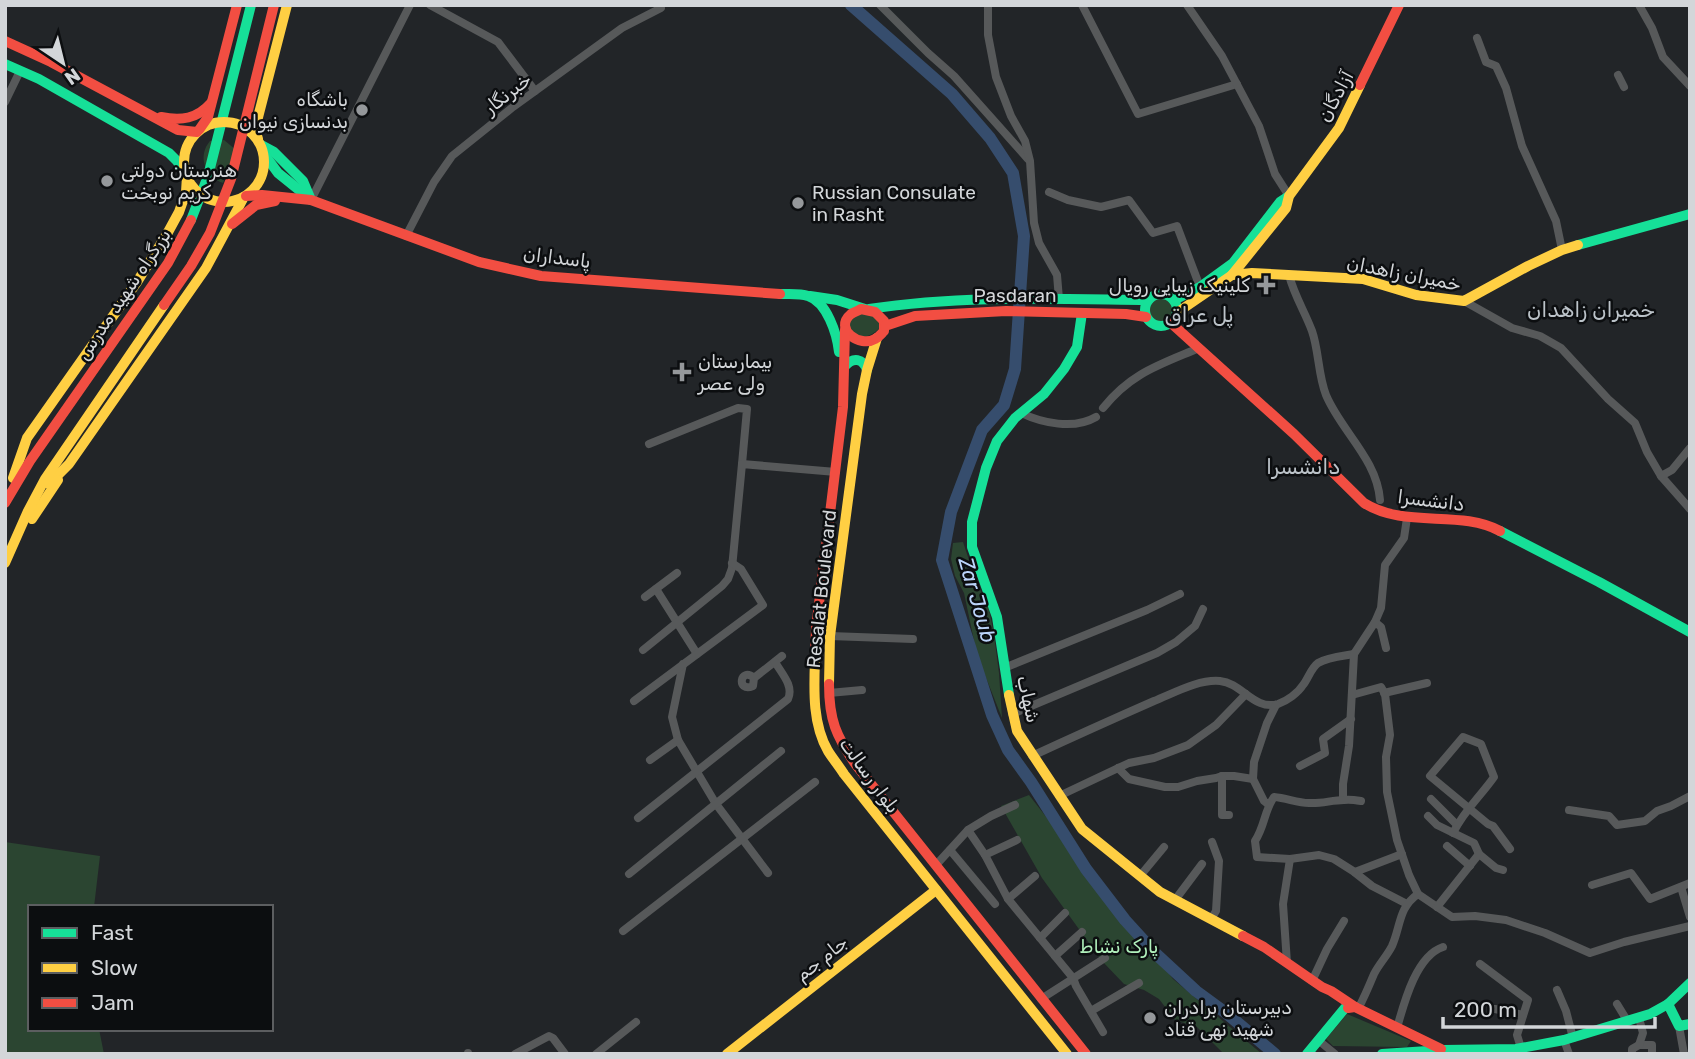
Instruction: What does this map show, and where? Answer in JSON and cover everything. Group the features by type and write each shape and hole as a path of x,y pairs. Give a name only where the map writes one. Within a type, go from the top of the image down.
{"main road":[{"path":"186,175 185,152 190,141 206,122 237,5"},
{"name":"بزرگراه شهید مدرس","path":"5,502 23,471 168,263 192,219 208,176 251,5"},
{"name":"بزرگراه شهید مدرس","path":"8,557 33,500 55,464 191,266 212,227 231,179 274,5"},
{"path":"287,5 255,128 269,163 311,200"},
{"name":"آزادگان","path":"1174,300 1200,287 1233,264 1280,202 1289,196 1339,128 1399,5"},
{"path":"5,41 51,61 180,131 198,132 215,123 232,122 249,131 262,148 264,166 261,178 245,196"},
{"path":"5,64 39,79 173,156 197,192 211,200 226,202 245,196 262,195 311,200"},
{"path":"220,70 225,85 237,93 254,93 267,83"},
{"path":"150,116 190,119 202,113 212,101"},
{"path":"156,145 164,145 170,139 171,130 166,124"},
{"name":"بزرگراه شهید مدرس","path":"5,502 25,442 167,234 187,189 186,175"},
{"name":"بزرگراه شهید مدرس","path":"33,500 69,464 211,258 245,196"},
{"name":"آزادگان","path":"1178,312 1232,275 1242,265 1286,208 1289,196"},
{"path":"228,229 258,204 292,198"},
{"name":"پاسداران","path":"311,200 479,262 541,276 809,296 837,300 867,309"},
{"path":"1464,301 1562,250 1690,214"},
{"path":"167,234 181,224 198,225 212,240 211,258"},
{"path":"1242,265 1244,270 1252,273"},
{"name":"خمیران زاهدان","path":"1232,275 1252,273 1363,279 1416,295 1464,301"},
{"path":"1163,293 1171,296 1178,312 1171,323 1159,326 1146,317 1145,308 1154,295 1163,293"},
{"path":"809,296 825,302 837,313 844,328 852,338 869,341 877,338 885,326 881,316 867,309 856,310 848,316 844,328"},
{"path":"809,296 828,313 834,325 839,352 838,393 843,407"},
{"name":"Pasdaran","path":"867,309 914,302 1006,298 1148,300"},
{"name":"Pasdaran","path":"885,326 915,316 1006,311 1126,314 1146,317"},
{"name":"شهاب","path":"1082,313 1077,347 1064,369 1044,394 1021,413 997,440 986,468 972,522 972,547 996,617 1017,731 1082,829 1160,892 1264,947 1317,984 1328,995 1353,1008"},
{"name":"دانشسرا","path":"1171,323 1372,508 1407,518 1488,525 1690,632"},
{"name":"بلوار رسالت","path":"844,328 843,407 816,628 814,689 817,720 827,749 1067,1054"},
{"name":"Resalat Boulevard","path":"877,338 867,370 849,482 830,636 831,716 840,742 856,765 1086,1054"},
{"path":"845,366 854,359 861,360 867,370"},
{"path":"8,557 69,464"},
{"name":"جام جم","path":"727,1054 936,890"},
{"path":"1012,986 1024,977"},
{"path":"1381,1054 1443,1050 1525,1050 1650,1014 1668,1003 1690,983"},
{"path":"1668,1003 1685,1025"},
{"path":"1307,1054 1318,1040 1353,1008 1443,1050"},
{"path":"1410,1052 1416,1047 1415,1037"}],"street":[{"path":"311,200 410,5"},
{"path":"430,5 498,41 535,91"},
{"path":"880,5 954,76 1030,161"},
{"path":"998,5 988,8 988,35 996,77 1011,116 1025,141 1030,161 1034,223 1039,243 1057,275 1059,299"},
{"path":"1082,5 1138,114 1237,84"},
{"path":"1187,5 1222,56 1237,84 1259,126 1275,174 1289,196"},
{"path":"1639,5 1652,28 1663,57 1690,86"},
{"name":"خبرنگار","path":"406,236 434,182 452,156 622,28 661,6"},
{"path":"1477,38 1486,62 1496,66 1506,88 1521,146 1556,221 1562,250"},
{"path":"5,102 20,71"},
{"path":"1618,75 1624,87"},
{"path":"1049,192 1068,200 1101,207 1129,200 1153,233 1177,226 1200,287"},
{"path":"1289,275 1312,332 1325,392 1338,418 1370,464 1380,489 1380,500"},
{"name":"خمیران زاهدان","path":"1464,301 1512,328 1541,336 1561,348 1608,399 1635,423 1661,476 1690,509"},
{"path":"1103,408 1129,382 1154,367 1199,348"},
{"path":"643,650 730,576 747,409 738,408 649,444"},
{"path":"1021,413 1041,422 1064,424 1088,421 1096,417"},
{"path":"1661,476 1672,470 1690,447"},
{"path":"742,464 836,472"},
{"path":"1343,800 1354,654 1381,608 1385,565 1404,538 1407,518"},
{"path":"634,701 763,605 741,569 732,563"},
{"path":"645,597 677,573"},
{"path":"656,589 697,654"},
{"path":"1004,668 1180,594"},
{"path":"1012,715 1157,653 1195,626 1203,609"},
{"path":"1375,622 1381,627 1386,648"},
{"path":"830,636 913,639"},
{"path":"1032,756 1099,724 1201,683 1221,681 1236,685 1262,704 1276,705 1302,688 1318,664 1354,654"},
{"path":"638,818 788,699 790,687 778,659 754,678"},
{"path":"683,664 672,717 678,740 716,804 768,873"},
{"path":"1384,692 1427,682"},
{"path":"1352,695 1381,687 1384,692 1390,735 1386,757 1387,792 1397,840 1418,894 1437,907 1452,916 1506,920 1545,933 1590,953 1690,926"},
{"path":"829,693 862,690"},
{"path":"1059,796 1129,763 1154,758 1188,744 1216,725 1246,694"},
{"path":"1269,805 1264,802 1253,779 1254,762 1276,705"},
{"path":"1300,766 1325,752 1323,739 1351,719"},
{"path":"1455,829 1469,807 1494,776 1481,744 1463,737 1430,776 1469,807 1488,824 1493,825 1510,849"},
{"path":"650,760 678,740"},
{"path":"629,874 781,751"},
{"path":"1118,768 1129,779 1164,787 1178,787 1222,776 1253,779"},
{"path":"1222,776 1222,815 1229,815"},
{"path":"623,931 815,782"},
{"path":"1569,810 1609,816 1617,825 1645,821 1657,811 1690,796"},
{"path":"1361,801 1308,803 1274,797 1262,831 1255,841 1257,857 1290,859 1319,855 1334,859 1372,886 1407,904"},
{"path":"1431,799 1455,829 1474,843 1479,854 1496,868 1503,870"},
{"path":"936,865 968,830 1015,805"},
{"path":"1428,816 1437,825 1455,829"},
{"path":"968,830 985,855 1008,899 1073,978 1103,1032"},
{"path":"985,855 1017,840"},
{"path":"1211,919 1216,911 1219,861 1212,842"},
{"path":"1447,846 1470,866"},
{"path":"1140,876 1164,847"},
{"path":"950,850 995,904"},
{"path":"1354,872 1402,854"},
{"path":"1437,907 1479,854"},
{"path":"1287,963 1283,904 1290,859"},
{"path":"1175,900 1202,864"},
{"path":"1592,885 1630,873 1650,900 1690,883"},
{"path":"1008,899 1035,876"},
{"path":"1681,887 1690,917"},
{"path":"1353,1008 1370,986 1392,947 1404,909 1418,894"},
{"path":"1041,938 1065,913"},
{"path":"1317,984 1327,949 1344,921"},
{"path":"1055,956 1082,932"},
{"path":"1397,1028 1417,972 1426,959 1443,947"},
{"path":"1041,999 1105,958"},
{"path":"1480,964 1528,1000 1517,1035 1525,1050"},
{"path":"1091,1011 1139,983"},
{"path":"1557,990 1566,1011 1569,1054"},
{"path":"1617,1004 1628,1022"},
{"path":"1495,1009 1523,1015"},
{"path":"1639,1018 1643,1033 1639,1045"},
{"path":"596,1054 636,1022"},
{"path":"1684,1054 1685,1025"},
{"path":"514,1054 549,1036 565,1054"},
{"path":"1318,1040 1335,1054"},
{"path":"1632,1054 1632,1049 1639,1045 1652,1045 1652,1054"}],"green space":[{"path":"224,140 236,150 223,183 208,171 204,153 210,141"},
{"path":"1161,297 1170,301 1174,310 1170,319 1161,323 1152,319 1148,310 1152,301"},
{"path":"864,313 879,320 880,328 873,334 861,337 849,330 850,320"},
{"path":"963,542 989,609 999,673 1002,718 977,655 964,593 955,576 951,559 953,543"},
{"name":"پارک نشاط","path":"1029,795 1173,979 1262,1054 1224,1054 1197,1027 1175,1020 1159,999 1144,990 1124,984 1102,961 1042,878 1001,806"},
{"path":"5,842 100,856 94,905 28,905 28,1031 99,1031 104,1054 5,1054"},
{"path":"1347,1014 1411,1041 1407,1047 1333,1046 1326,1039"}],"waterway":[{"name":"Zar Joub","path":"851,5 952,94 990,138 1013,173 1024,236 1015,369 1004,405 982,430 951,512 942,560 992,715 1008,750 1086,869 1125,920 1156,954 1196,991 1275,1054"}],"traffic: fast":[{"path":"191,220 208,176 251,5"},
{"path":"5,64 39,79 169,153 185,173"},
{"path":"261,145 274,152 303,181 311,200"},
{"path":"264,154 278,173 309,198"},
{"path":"1174,300 1200,287 1233,263 1280,202 1289,196"},
{"path":"1578,245 1690,214"},
{"path":"780,294 805,295 815,299 826,312 839,352"},
{"path":"1161,294 1173,298 1177,310 1173,322 1161,326 1149,322 1145,310 1149,298 1161,294"},
{"path":"810,296 837,300 865,309"},
{"path":"869,309 974,300 1148,300"},
{"path":"1009,695 997,617 972,547 972,522 986,468 997,441 1015,418 1044,394 1064,369 1077,347 1082,313"},
{"path":"845,366 858,360 867,370"},
{"path":"1500,531 1690,632"},
{"path":"1382,1054 1516,1049 1564,1040 1650,1014 1668,1004 1690,983"},
{"path":"1668,1004 1679,1026 1690,1024"},
{"path":"1307,1054 1345,1008"}],"traffic: slow":[{"path":"258,139 255,129 287,5"},
{"path":"1178,312 1232,275 1286,208 1289,196 1339,128 1360,85"},
{"path":"224,122 239,125 252,134 261,147 264,162 261,177 252,190 239,199 224,202 209,199 196,190 187,177 184,162 187,147 196,134 209,125 224,122"},
{"path":"13,478 27,438 137,282 167,234 186,192 187,176"},
{"path":"49,484 69,464 206,268 244,197"},
{"path":"1232,275 1252,273 1363,279 1416,295 1464,301 1528,266 1578,245"},
{"path":"5,563 45,479 164,305"},
{"path":"829,684 830,636 862,394 877,338"},
{"path":"32,519 58,480"},
{"path":"815,658 814,694 817,717 828,751 1067,1054"},
{"path":"1009,695 1017,731 1082,829 1160,892 1243,936"},
{"path":"727,1054 936,890"}],"traffic: jam":[{"path":"199,130 208,117 237,5"},
{"path":"164,305 210,233 231,179 274,5"},
{"path":"1360,85 1399,5"},
{"path":"5,41 51,62 178,130 197,132"},
{"path":"161,117 188,118 211,103"},
{"path":"246,196 311,200 479,262 541,276 780,294"},
{"path":"232,224 256,205 275,201"},
{"path":"5,503 30,461 168,263 191,220"},
{"path":"861,309 875,312 884,321 884,331 875,339 862,341 847,331 846,320 861,309"},
{"path":"885,326 915,316 1006,311 1126,314 1146,317"},
{"path":"1171,323 1294,434 1364,503 1397,515 1468,521 1500,531"},
{"path":"815,658 816,628 843,407 845,330"},
{"path":"829,684 830,708 835,727 856,765 1086,1054"},
{"path":"1243,936 1355,1007"},
{"path":"1348,1008 1355,1007 1441,1049"}],"place":[{"name":"باشگاه بدنسازی نیوان","path":"362,110"},
{"name":"هنرستان دولتی کریم نوبخت","path":"107,181"},
{"name":"Russian Consulate in Rasht","path":"798,203"},
{"name":"کلینیک زیبایی رویال","path":"1266,285"},
{"name":"بیمارستان ولی عصر","path":"682,372"},
{"name":"دبیرستان برادران شهید نهی قناد","path":"1150,1018"}],"district":[{"name":"خمیران زاهدان","path":"1591,310"},
{"name":"پل عراق","path":"1199,315"},
{"name":"دانشسرا","path":"1303,467"}]}
